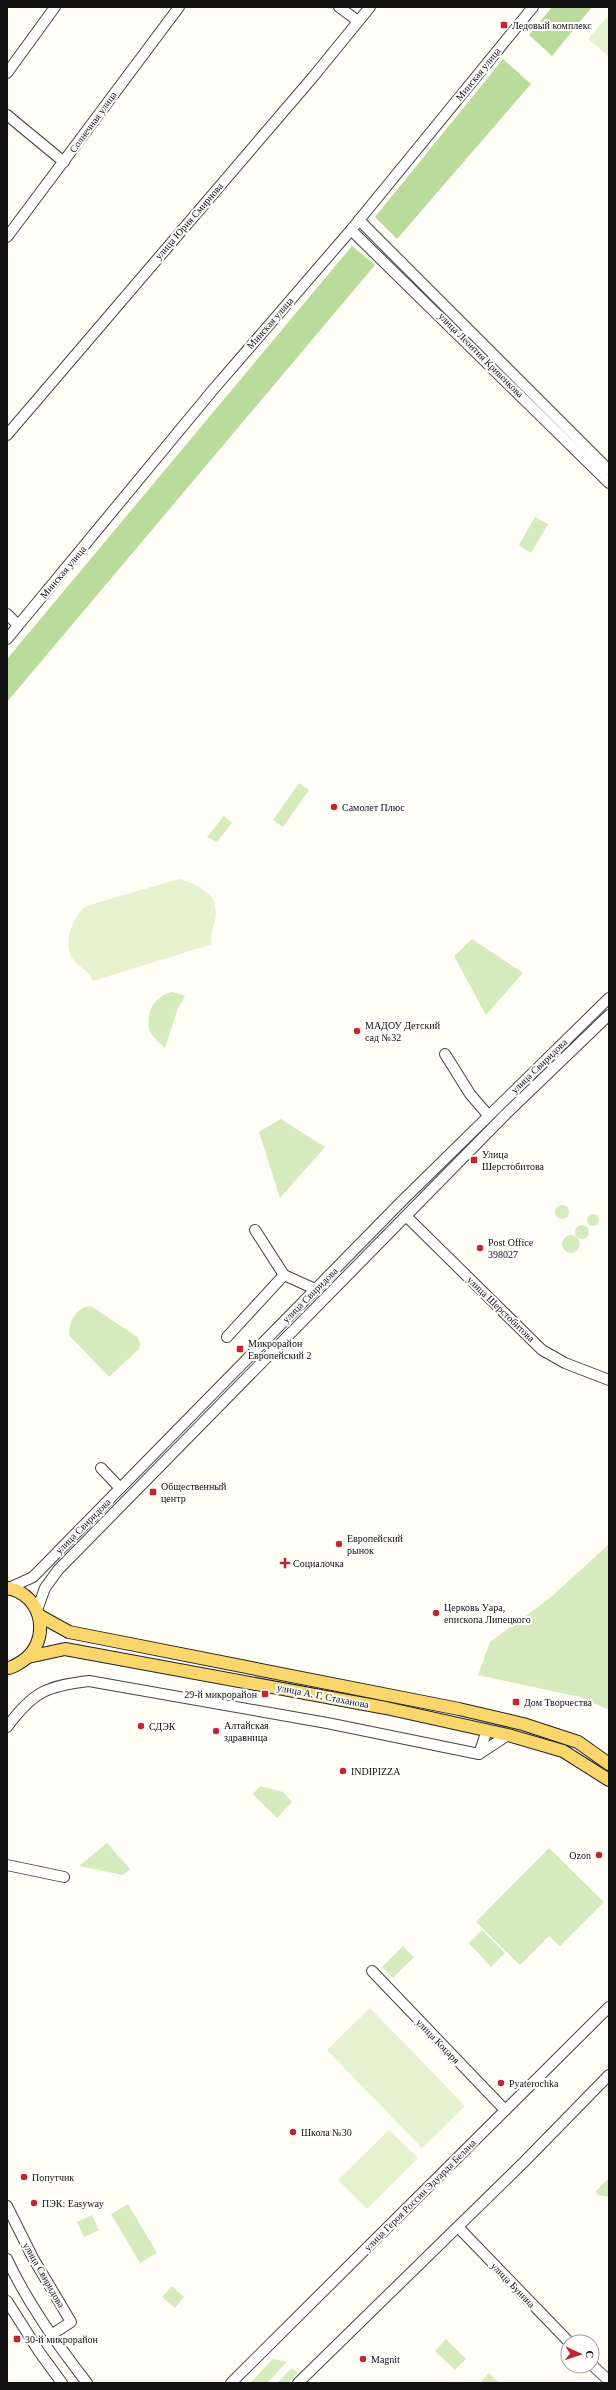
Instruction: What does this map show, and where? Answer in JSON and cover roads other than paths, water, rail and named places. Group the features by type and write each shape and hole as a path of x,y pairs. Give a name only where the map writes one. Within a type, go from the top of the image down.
{"main road":[{"name":"улица А. Г. Стаханова","path":"8,1588 25,1596 38,1613 70,1632 459,1709 523,1724 578,1742 609,1764"},
{"path":"8,1670 28,1657 39,1639 38,1613"},
{"name":"улица А. Г. Стаханова","path":"28,1657 66,1649 386,1708 508,1735 563,1751 609,1780"}],"street":[{"path":"7,73 55,7"},
{"name":"Солнечная улица","path":"7,237 179,7"},
{"path":"339,7 358,21"},
{"name":"улица Юрия Смирнова","path":"7,435 313,77 370,7"},
{"name":"Минская улица","path":"7,639 212,391 351,230 533,7"},
{"path":"7,115 64,162"},
{"name":"улица Леонтия Кривенкова","path":"359,220 609,470"},
{"name":"улица Леонтия Кривенкова","path":"351,230 609,483"},
{"path":"7,614 18,625"},
{"name":"улица Свиридова","path":"8,1588 33,1577 488,1115 609,998"},
{"name":"улица Свиридова","path":"38,1613 44,1588 58,1570 407,1217 506,1114 609,1015"},
{"path":"445,1054 470,1094 488,1115"},
{"name":"улица Шерстобитова","path":"407,1217 542,1350 565,1363 609,1380"},
{"path":"255,1230 284,1275 315,1289"},
{"path":"227,1337 284,1275"},
{"path":"101,1468 120,1488"},
{"path":"7,1727 35,1695 58,1685 89,1681 327,1722 479,1754 508,1735"},
{"path":"479,1754 487,1730"},
{"path":"7,1866 64,1877"},
{"name":"улица Коцаря","path":"372,1971 505,2110"},
{"name":"улица Героя России Эдуарда Белана","path":"231,2383 609,2007"},
{"path":"298,2383 458,2227 609,2074"},
{"name":"улица Свиридова","path":"7,2206 33,2258 71,2322 51,2336"},
{"name":"улица Бунина","path":"458,2227 561,2334"},
{"path":"7,2259 31,2304 51,2336 87,2383"},
{"path":"7,2301 40,2354 62,2383"},
{"path":"600,2373 609,2381"}],"place":[{"name":"Ледовый комплекс","path":"504,25"},
{"name":"Самолет Плюс","path":"334,807"},
{"name":"МАДОУ Детский сад №32","path":"357,1031"},
{"name":"Улица Шерстобитова","path":"474,1160"},
{"name":"Post Office 398027","path":"480,1248"},
{"name":"Микрорайон Европейский 2","path":"240,1349"},
{"name":"Общественный центр","path":"153,1492"},
{"name":"Европейский рынок","path":"339,1544"},
{"name":"Социалочка","path":"285,1563"},
{"name":"Церковь Уара, епископа Липецкого","path":"436,1613"},
{"name":"29-й микрорайон","path":"265,1694"},
{"name":"Дом Творчества","path":"516,1702"},
{"name":"СДЭК","path":"141,1726"},
{"name":"Алтайская здравница","path":"216,1731"},
{"name":"INDIPIZZA","path":"343,1771"},
{"name":"Ozon","path":"599,1855"},
{"name":"Pyaterochka","path":"501,2083"},
{"name":"Школа №30","path":"293,2132"},
{"name":"Попутчик","path":"24,2177"},
{"name":"ПЭК: Easyway","path":"34,2203"},
{"name":"30-й микрорайон","path":"17,2339"},
{"name":"Magnit","path":"363,2359"}]}
